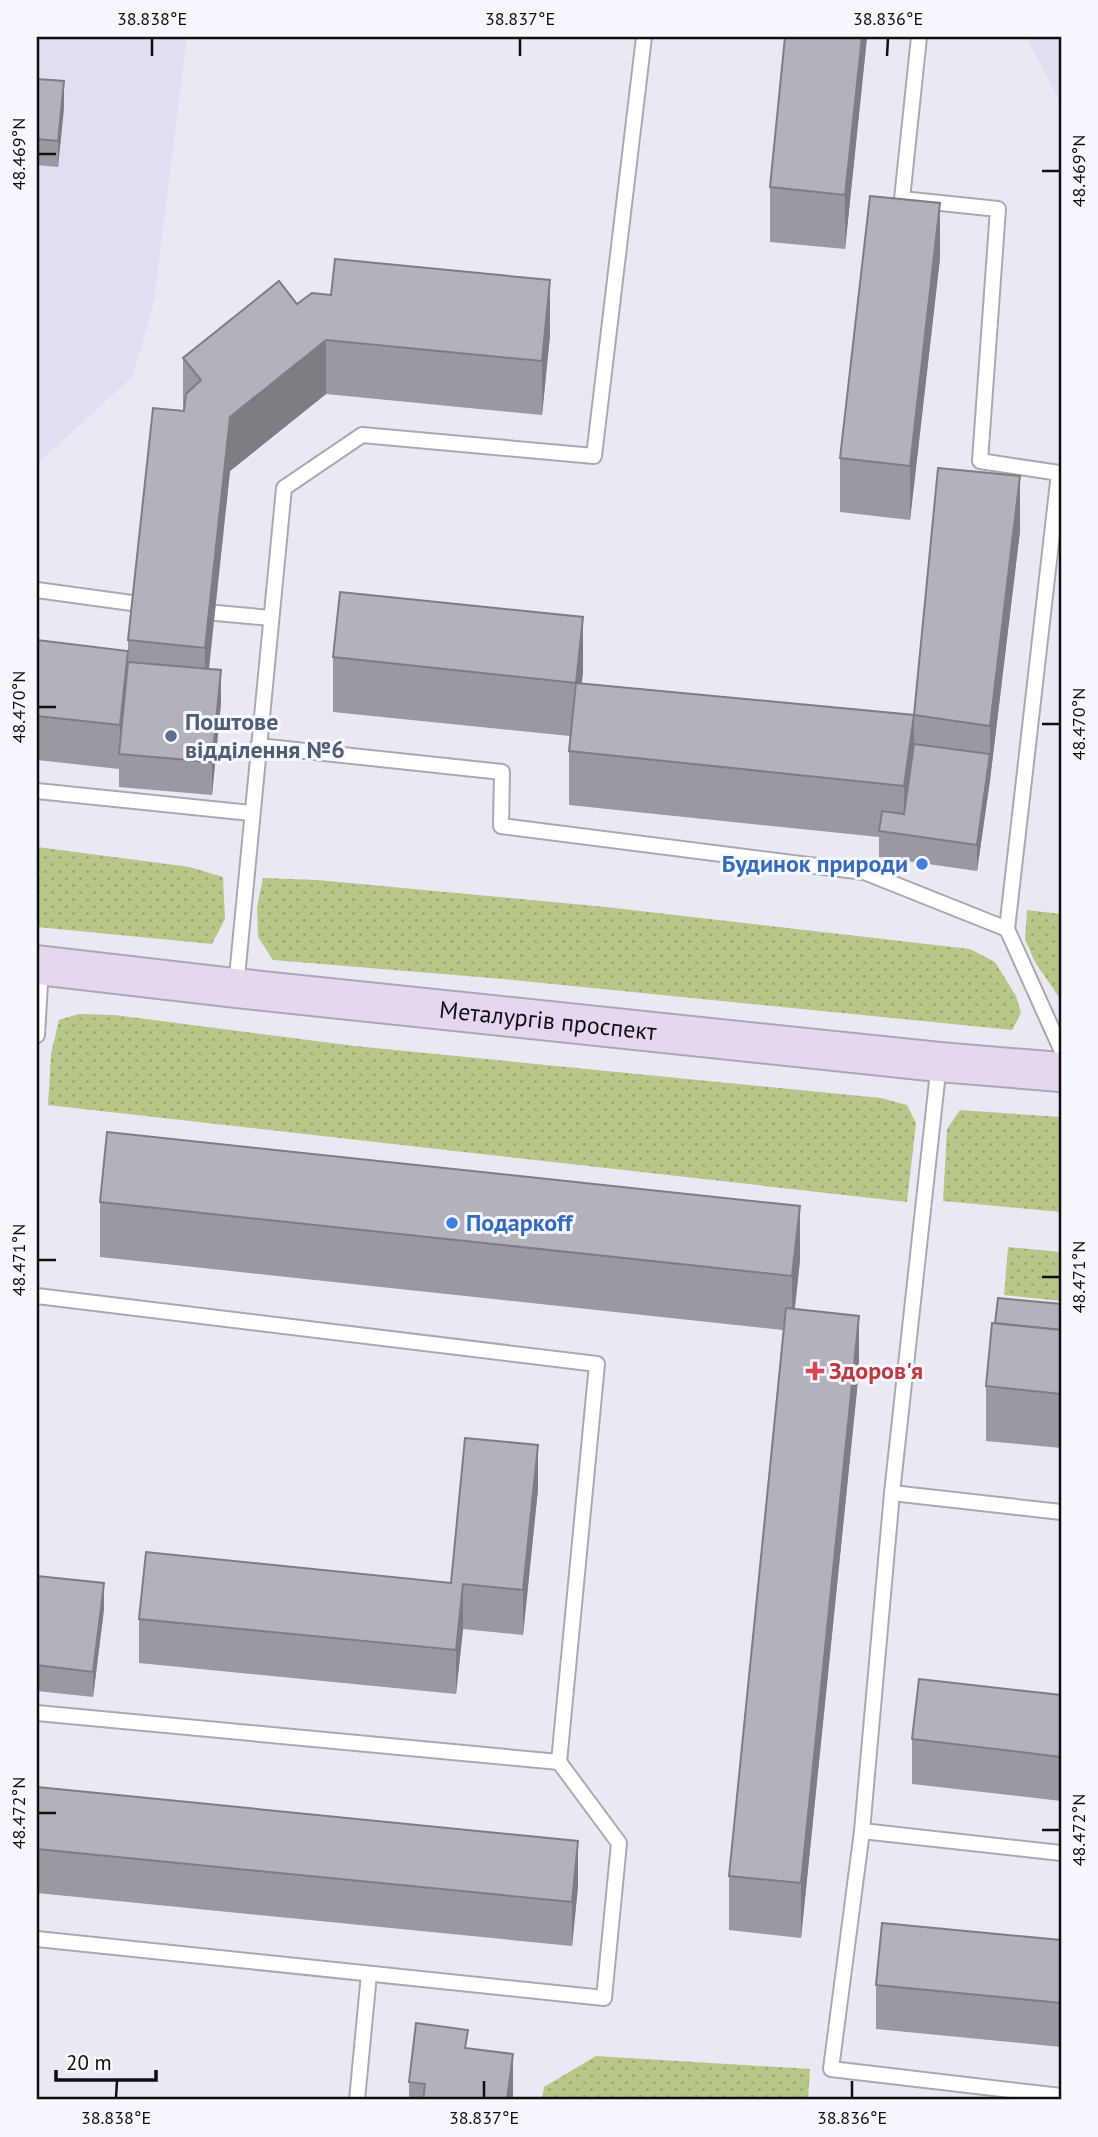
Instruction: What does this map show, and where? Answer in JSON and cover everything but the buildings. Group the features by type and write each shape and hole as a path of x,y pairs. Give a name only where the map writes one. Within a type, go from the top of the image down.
{"street":[{"name":"Металургів проспект","path":"39,965 939,1062 1061,1072"}],"lane":[{"path":"235,988 284,488 362,435 594,456 644,37"},
{"path":"919,37 902,199 998,209 980,461 1059,473 1007,929 1061,1049"},
{"path":"37,590 139,604"},
{"path":"215,613 271,618"},
{"path":"258,746 502,772 501,826 864,872 1007,929"},
{"path":"37,791 251,813"},
{"path":"37,1035 39,965"},
{"path":"939,1062 892,1493 862,1831 831,2069 1061,2096"},
{"path":"37,1296 597,1364 559,1762 620,1843 604,1998 37,1939"},
{"path":"892,1493 1061,1511"},
{"path":"37,1713 559,1762"},
{"path":"862,1831 1061,1853"},
{"path":"357,2100 369,1974"}],"shaded area":[{"path":"37,37 187,37 154,301 133,376 37,464"},
{"path":"1026,37 1061,37 1061,103"}],"green space":[{"path":"37,847 190,867 223,877 225,919 212,944 37,927"},
{"path":"263,878 318,880 606,907 970,949 995,962 1016,996 1021,1013 1012,1030 503,979 273,960 258,937 257,907"},
{"path":"1027,910 1061,914 1061,1000 1035,962 1025,939"},
{"path":"78,1014 115,1015 355,1046 881,1098 907,1105 916,1123 907,1202 48,1105 51,1054 59,1020"},
{"path":"960,1110 1061,1117 1061,1212 943,1201 947,1129"},
{"path":"1008,1247 1061,1252 1061,1301 1004,1295"},
{"path":"596,2056 810,2069 808,2100 542,2100 544,2087"}],"place":[{"name":"Поштове відділення №6","path":"171,736"},
{"name":"Будинок природи","path":"922,864"},
{"name":"Подаркоff","path":"452,1223"},
{"name":"Здоров'я","path":"815,1371"}]}
